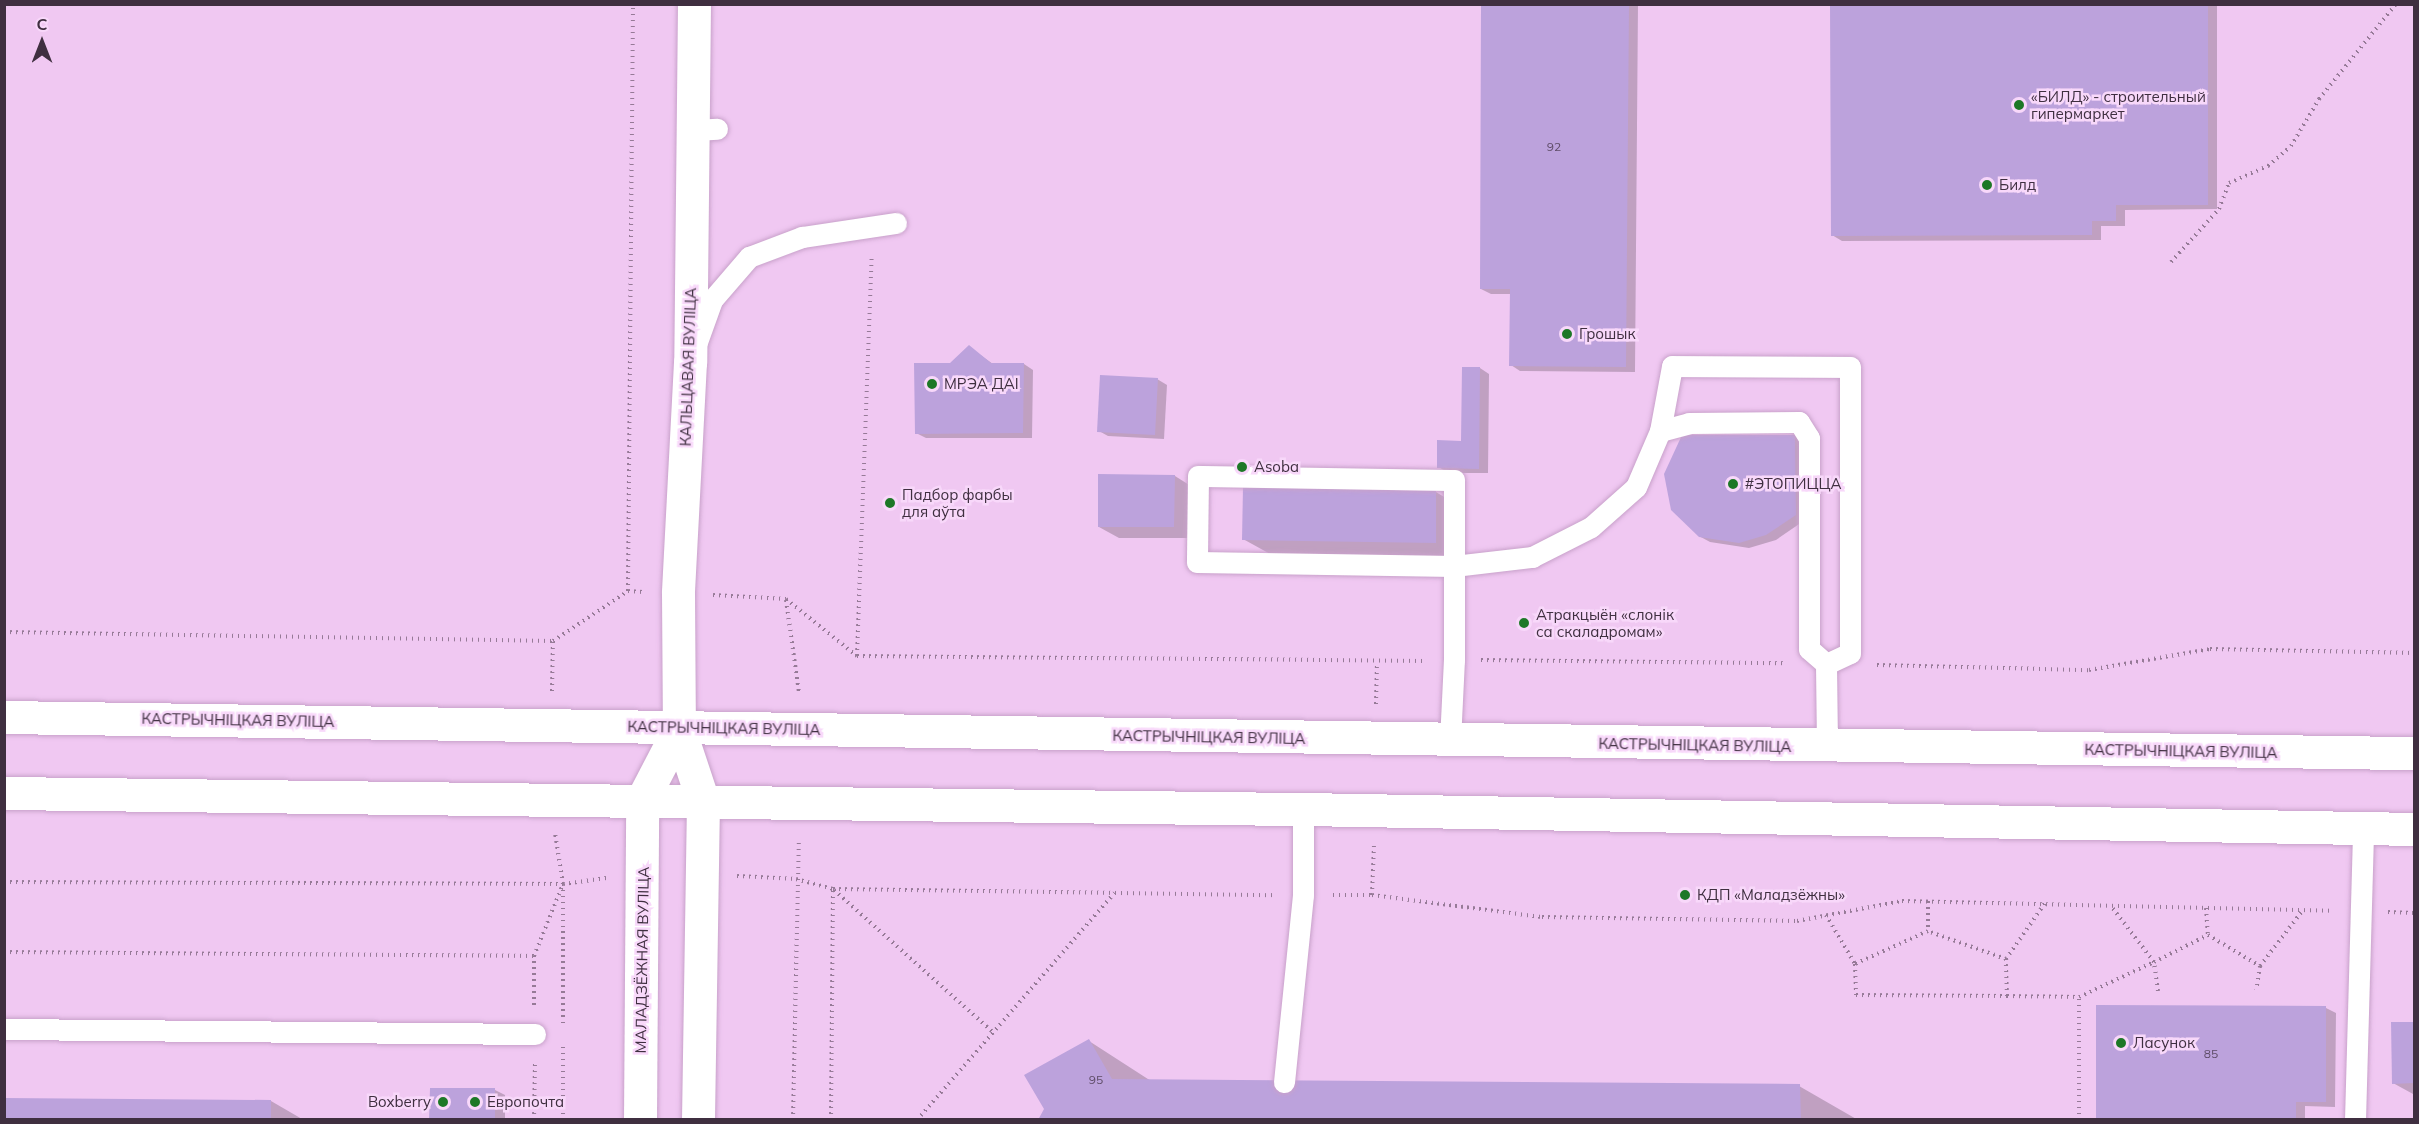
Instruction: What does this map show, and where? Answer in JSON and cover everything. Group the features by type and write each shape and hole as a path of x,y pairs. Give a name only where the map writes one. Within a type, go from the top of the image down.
{"main road":[{"name":"КАЛЬЦАВАЯ ВУЛІЦА","path":"679,729 678,594 690,362 706,130 694,4"},
{"name":"КАСТРЫЧНІЦКАЯ ВУЛІЦА","path":"4,717 552,723 679,729 1827,747 2415,753"},
{"path":"642,800 679,729"},
{"path":"679,729 703,801 698,1119"},
{"path":"4,793 1303,808 2415,829"},
{"name":"МАЛАДЗЁЖНАЯ ВУЛІЦА","path":"640,1119 644,873 642,800"}],"lane":[{"path":"690,362 712,300 749,257 802,237 897,223"},
{"path":"1450,741 1454,660 1454,566 1454,480 1198,476 1197,562 1454,566 1532,556 1591,527 1636,487 1660,431 1672,366 1850,367 1850,653 1826,664"},
{"path":"1660,431 1689,423 1799,422 1809,438 1809,649 1826,664 1827,747"},
{"path":"1284,1082 1303,895 1303,808"},
{"path":"2355,1119 2364,912 2363,828"},
{"path":"4,1029 535,1034"}],"path":[{"path":"628,591 633,4"},
{"path":"2171,261 2219,209 2229,183 2268,166 2291,146 2319,99 2397,4"},
{"path":"857,657 873,226"},
{"path":"4,632 553,641 628,591 786,599 857,657 1454,660 1826,664 2089,670 2210,649 2415,653"},
{"path":"786,599 803,730"},
{"path":"552,723 553,641"},
{"path":"549,798 563,884 563,1031"},
{"path":"4,882 563,884 644,873"},
{"path":"702,874 796,879 833,889 1372,895 1542,917 1797,921 1902,901 2415,913"},
{"path":"793,1119 796,879"},
{"path":"534,1119 534,956 563,884"},
{"path":"833,889 993,1032"},
{"path":"831,1119 833,889"},
{"path":"917,1119 1114,893"},
{"path":"1928,901 1928,931"},
{"path":"2007,996 2006,959 2045,903"},
{"path":"2110,905 2154,962 2158,991"},
{"path":"2206,908 2208,934"},
{"path":"2256,990 2260,966 2303,910"},
{"path":"1826,915 1855,964 1856,994 2079,997 2208,934"},
{"path":"1855,964 1928,931 2006,959"},
{"path":"2208,934 2260,966"},
{"path":"4,952 534,956"},
{"path":"2079,997 2079,1119"},
{"path":"562,1119 563,1042"}],"building":[{"path":"1481,4 1629,4 1626,367 1509,366 1510,289 1480,289"},
{"name":"«БИЛД» - строительный гипермаркет","path":"1830,4 2208,4 2208,205 2116,205 2116,221 2092,221 2092,235 1831,236"},
{"path":"969,345 991,363 1024,363 1023,433 915,434 914,363 950,363"},
{"path":"1462,367 1480,367 1479,469 1437,468 1437,440 1461,441"},
{"path":"1100,375 1158,378 1155,435 1097,432"},
{"path":"1682,435 1795,435 1796,515 1766,535 1739,543 1699,537 1671,510 1664,474"},
{"path":"1098,474 1175,475 1174,527 1098,527"},
{"path":"1243,487 1436,491 1436,543 1242,540"},
{"path":"2096,1005 2326,1006 2326,1102 2296,1102 2296,1120 2096,1120"},
{"path":"2391,1022 2414,1022 2414,1083 2392,1084"},
{"path":"1089,1039 1112,1079 1800,1084 1801,1120 1038,1120 1044,1109 1024,1075"},
{"path":"430,1088 495,1088 495,1120 429,1120"},
{"path":"4,1098 271,1100 271,1120 4,1120"}],"place":[{"name":"«БИЛД» - строительный гипермаркет","path":"2019,105"},
{"name":"Билд","path":"1987,185"},
{"name":"Грошык","path":"1567,334"},
{"name":"МРЭА ДАІ","path":"932,384"},
{"name":"Asoba","path":"1242,467"},
{"name":"#ЭТОПИЦЦА","path":"1733,484"},
{"name":"Падбор фарбы для аўта","path":"890,503"},
{"name":"Атракцыён «слонік са скаладромам»","path":"1524,623"},
{"name":"КДП «Маладзёжны»","path":"1685,895"},
{"name":"Ласунок","path":"2121,1043"},
{"name":"Boxberry","path":"443,1102"},
{"name":"Европочта","path":"475,1102"}]}
